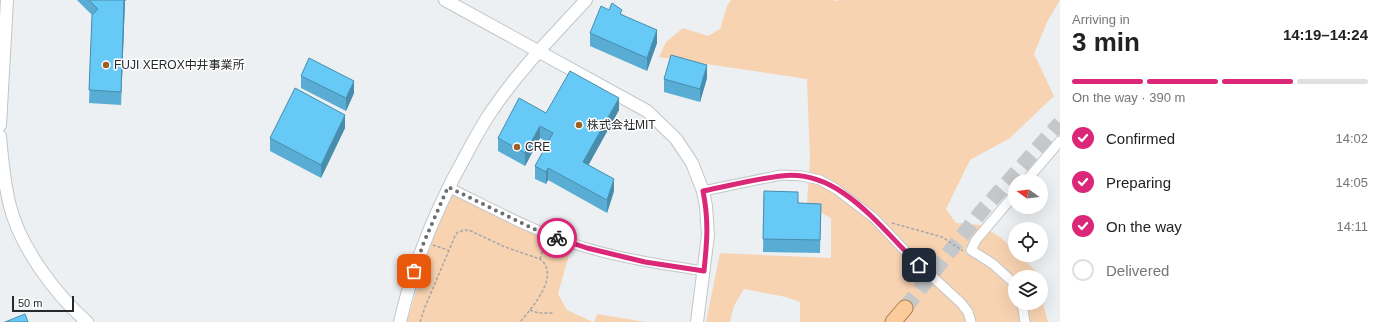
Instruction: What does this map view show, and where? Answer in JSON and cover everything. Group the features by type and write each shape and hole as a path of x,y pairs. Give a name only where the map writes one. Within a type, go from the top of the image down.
{"main road":[{"path":"893,322 905,308"}],"street":[{"path":"0,125 7,0"},
{"path":"445,0 647,111 676,139 692,163 703,191 706,206 708,235 697,322"},
{"path":"400,322 405,300 424,242 448,187 494,108 538,51 586,0"},
{"path":"0,136 5,208 49,281 72,309 87,322"},
{"path":"1032,174 1060,141"},
{"path":"703,191 781,175 802,176 820,180 836,189 874,218 909,255 961,303 968,312 972,322"},
{"path":"448,187 547,234 587,248 645,262 704,271"},
{"path":"1008,202 976,240 971,250 993,264 1008,278"},
{"path":"1023,310 1025,322"}],"path":[{"path":"874,218 942,237 963,252"},
{"path":"420,322 425,306 449,250 458,232 465,230 471,231 505,247 540,259 544,262 548,272 539,298 520,322"},
{"path":"540,259 547,234"},
{"path":"424,242 449,250"},
{"path":"530,310 538,313 554,313"}],"shaded area":[{"path":"731,0 1060,0 1047,22 1034,54 1054,96 1010,138 970,160 946,209 956,223 980,225 1000,237 1008,244 1008,262 1026,262 1035,270 1008,270 1008,310 1045,310 1048,322 800,322 800,302 786,297 744,289 734,306 730,322 706,322 720,253 831,258 831,218 815,210 807,203 810,158 807,79 659,57 666,42 683,28 708,36 720,29 727,6"},
{"path":"453,195 530,232 571,248 558,294 567,310 593,322 407,322 430,243"},
{"path":"597,314 646,322 594,322"}],"building":[{"name":"FUJI XEROX中井事業所","path":"89,0 124,0 121,92 89,90 92,15 98,9"},
{"path":"612,3 622,10 620,14 657,30 647,58 590,33 601,6 609,10"},
{"path":"671,55 707,65 700,89 664,79"},
{"path":"309,58 354,81 346,98 301,76"},
{"path":"570,71 619,98 583,162 614,179 607,200 548,168 546,172 535,166 553,133 540,126 525,153 498,138 519,98 546,113"},
{"path":"295,88 345,115 321,165 270,138"},
{"path":"764,191 798,192 798,203 821,204 820,240 763,239"},
{"path":"25,314 28,322 5,322"}],"tunnel":[{"path":"905,308 981,212 1060,123"}],"way so far":[{"path":"414,271 424,242 448,187 534,229 557,238"}],"place":[{"name":"FUJI XEROX中井事業所","path":"106,65"},
{"name":"株式会社MIT","path":"579,125"},
{"name":"CRE","path":"517,147"}],"route":[{"path":"557,238 587,248 645,262 704,271 708,235 706,206 703,191 781,175 802,176 820,180 851,200 874,218 919,265"}]}
